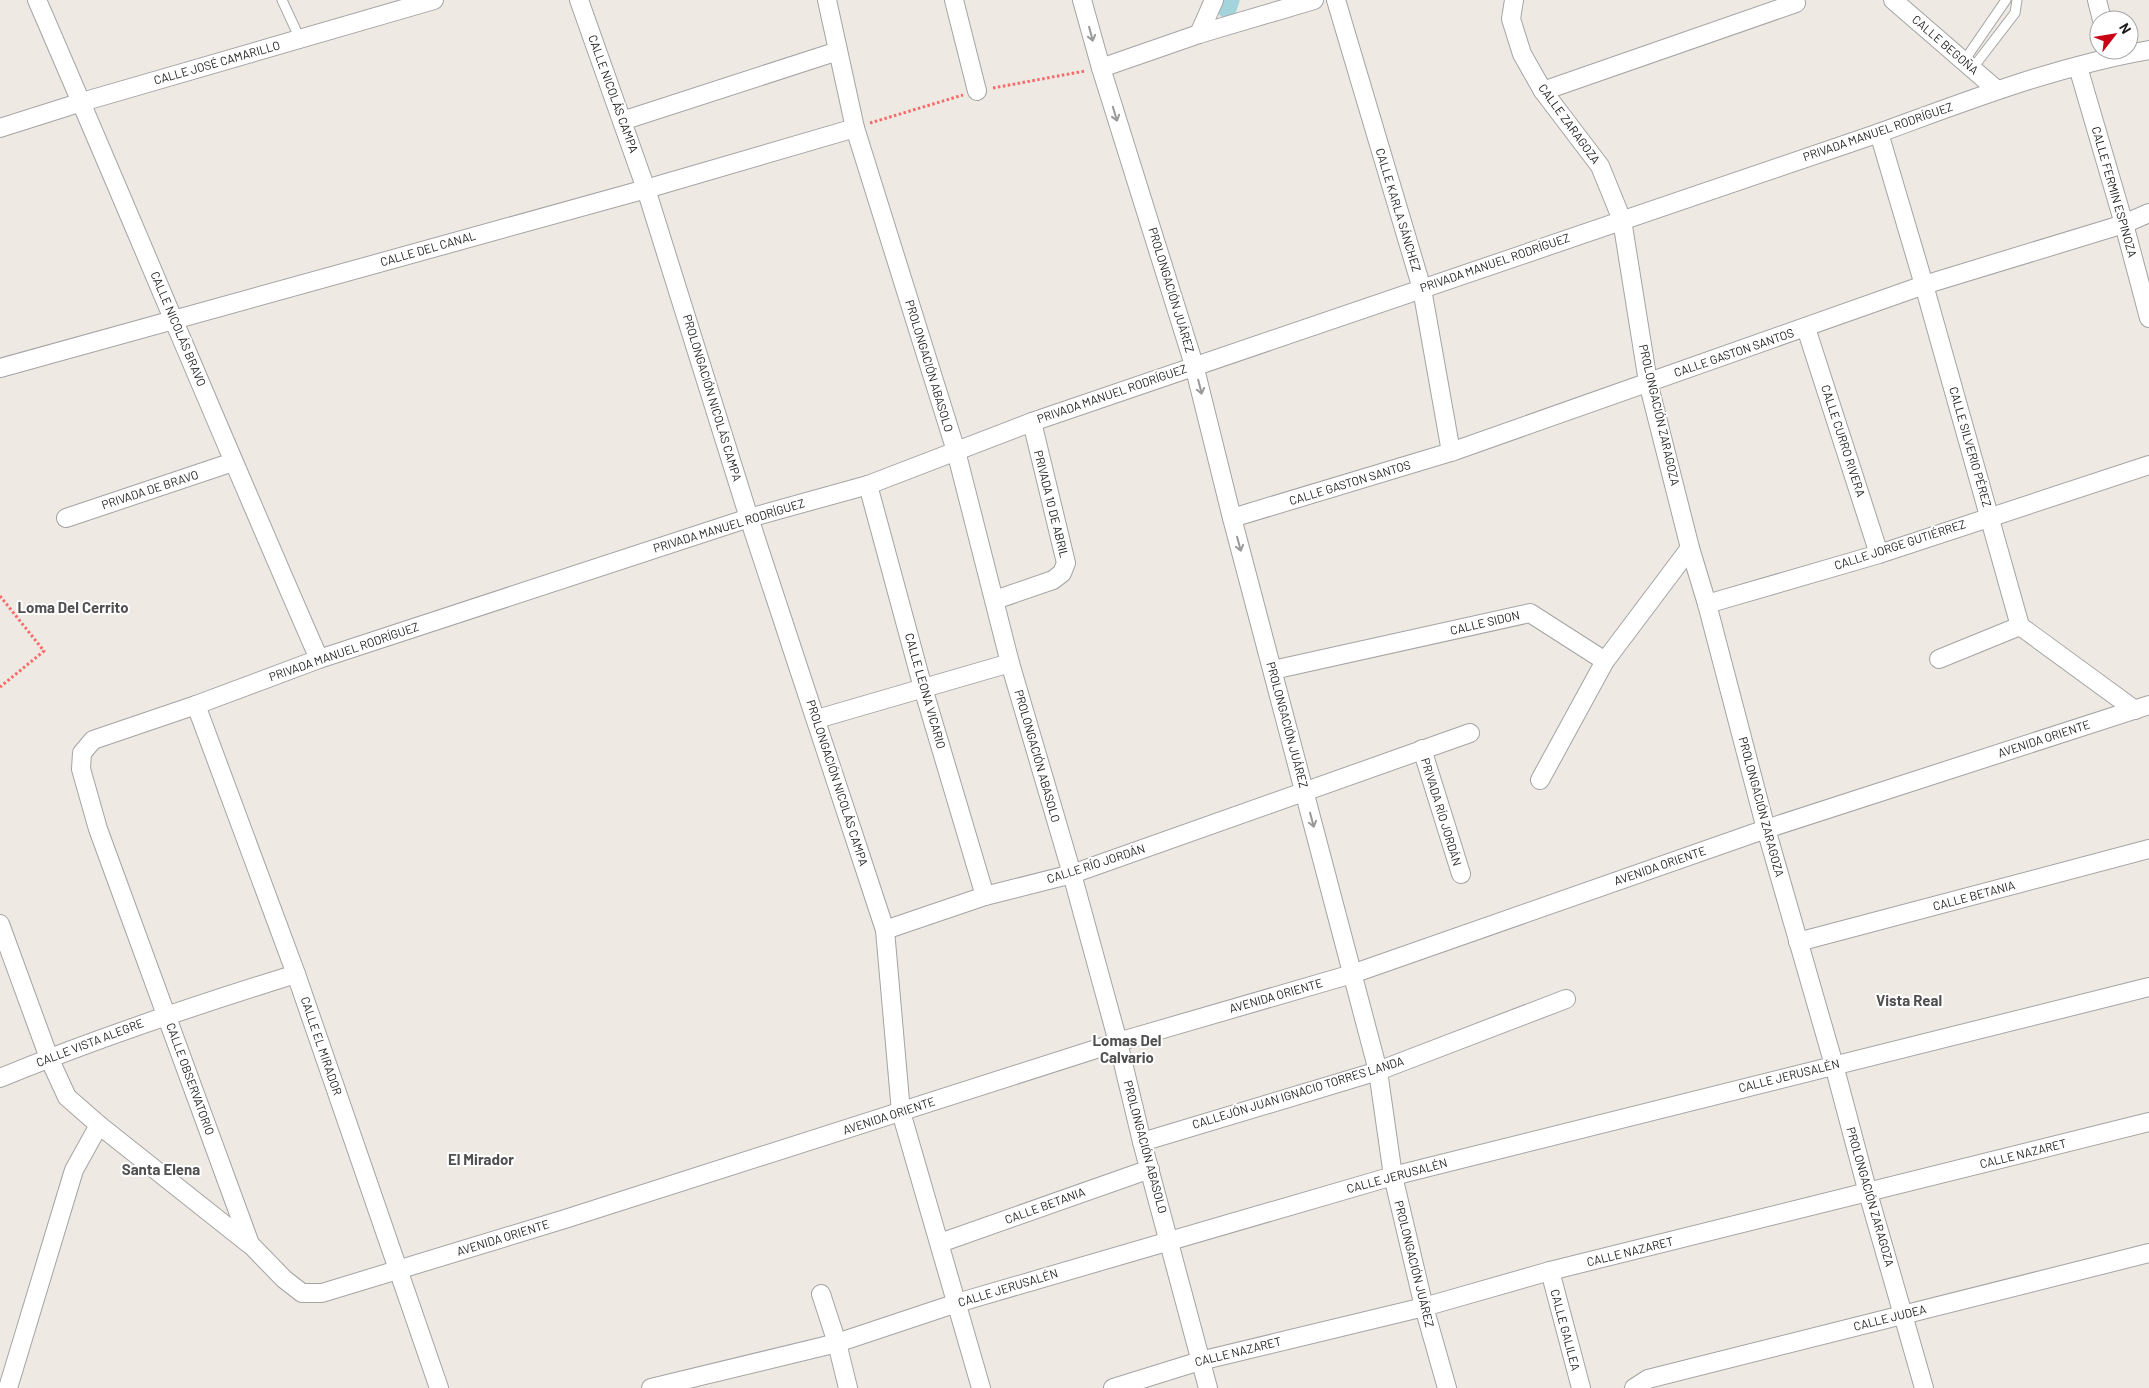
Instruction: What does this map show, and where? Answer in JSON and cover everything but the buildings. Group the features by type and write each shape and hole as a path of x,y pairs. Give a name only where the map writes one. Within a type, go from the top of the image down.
{"street":[{"name":"CALLE NICOLÁS BRAVO","path":"37,0 175,320 233,462 319,659"},
{"name":"CALLE JOSÉ CAMARILLO","path":"0,128 82,102 434,0"},
{"name":"CALLE NICOLÁS CAMPA","path":"579,0 646,189"},
{"name":"PROLONGACIÓN ABASOLO","path":"827,0 855,128 956,451 1010,662 1072,874 1118,1042 1142,1142 1170,1240 1208,1388"},
{"path":"954,0 977,91"},
{"name":"PROLONGACIÓN JUÁREZ","path":"1082,0 1100,68 1194,366 1232,518 1378,1071 1393,1176 1424,1307 1447,1388"},
{"path":"1199,34 1214,0"},
{"path":"1100,68 1199,34 1314,0"},
{"name":"CALLE KARLA SÁNCHEZ","path":"1336,0 1422,289 1451,452"},
{"name":"CALLE ZARAGOZA","path":"1514,0 1511,19 1522,54 1542,91 1600,166 1622,220"},
{"name":"CALLE BEGOÑA","path":"1893,0 1997,90"},
{"path":"1542,91 1796,3"},
{"path":"622,121 838,51"},
{"name":"PRIVADA MANUEL RODRÍGUEZ","path":"82,753 92,740 196,705 319,659 749,518 868,485 1032,422 1879,133 1997,90 2093,60"},
{"name":"CALLE FERMIN ESPINOZA","path":"2078,66 2149,318"},
{"name":"CALLE DEL CANAL","path":"0,368 646,189 855,128"},
{"name":"CALLE SILVERIO PÉREZ","path":"1879,133 2020,626"},
{"name":"PROLONGACIÓN NICOLÁS CAMPA","path":"646,189 749,518 817,719 885,930 901,1112 981,1388"},
{"name":"CALLE GASTON SANTOS","path":"1232,518 1451,452 1924,285 2124,224 2149,213"},
{"name":"PROLONGACIÓN ZARAGOZA","path":"1622,220 1648,382 1690,548 1707,604 1766,829 1924,1388"},
{"name":"CALLE CURRO RIVERA","path":"1806,328 1879,554"},
{"name":"PRIVADA 10 DE ABRIL","path":"995,600 1053,580 1062,573 1066,563 1032,422"},
{"name":"PRIVADA DE BRAVO","path":"66,518 233,462"},
{"name":"CALLE JORGE GUTIÉRREZ","path":"1707,604 1879,554 2149,465"},
{"name":"CALLE LEONA VICARIO","path":"868,485 923,688 985,896"},
{"path":"1540,780 1605,662 1690,548"},
{"name":"CALLE SIDON","path":"1273,670 1530,612 1605,662"},
{"path":"1939,659 2020,626 2142,708"},
{"path":"817,719 1010,662"},
{"name":"CALLE EL MIRADOR","path":"196,705 296,974 439,1388"},
{"name":"AVENIDA ORIENTE","path":"397,1270 565,1219 1118,1042 1352,974 1766,829 2142,708"},
{"name":"PRIVADA RÍO JORDÁN","path":"1305,792 1470,733"},
{"name":"PRIVADA RÍO JORDÁN","path":"1422,749 1460,874"},
{"name":"CALLE OBSERVATORIO","path":"82,753 81,769 98,829 250,1244 284,1279 302,1293 322,1293 397,1270"},
{"name":"CALLE RÍO JORDÁN","path":"885,930 985,896 1072,874 1305,792"},
{"name":"CALLE BETANIA","path":"1798,942 2149,849"},
{"path":"0,924 49,1058 68,1097 99,1125 250,1244"},
{"name":"CALLE VISTA ALEGRE","path":"0,1078 167,1014 296,974"},
{"name":"CALLE JERUSALÉN","path":"651,1388 837,1343 957,1303 1393,1176 2149,987"},
{"name":"CALLEJÓN JUAN IGNACIO TORRES LANDA","path":"1142,1142 1378,1071 1566,1000"},
{"name":"CALLE NAZARET","path":"1113,1388 1200,1361 1424,1307 1550,1271 2149,1122"},
{"path":"8,1388 74,1170 99,1125"},
{"name":"CALLE BETANIA","path":"940,1243 1150,1169"},
{"name":"CALLE JUDEA","path":"1634,1388 1648,1379 2149,1254"},
{"name":"CALLE GALILEA","path":"1550,1271 1580,1388"},
{"path":"821,1294 837,1343 848,1388"}],"lane":[{"path":"282,0 300,39"},
{"path":"1968,65 2006,0"},
{"path":"1968,65 2015,13 2017,0"}],"path":[{"path":"0,596 44,651 0,687"}],"waterway":[{"path":"1227,9 1230,0"}],"district":[{"name":"Loma Del Cerrito","path":"73,608"},
{"name":"Vista Real","path":"1909,1001"},
{"name":"Lomas Del Calvario","path":"1127,1050"},
{"name":"El Mirador","path":"481,1160"},
{"name":"Santa Elena","path":"161,1170"}]}
